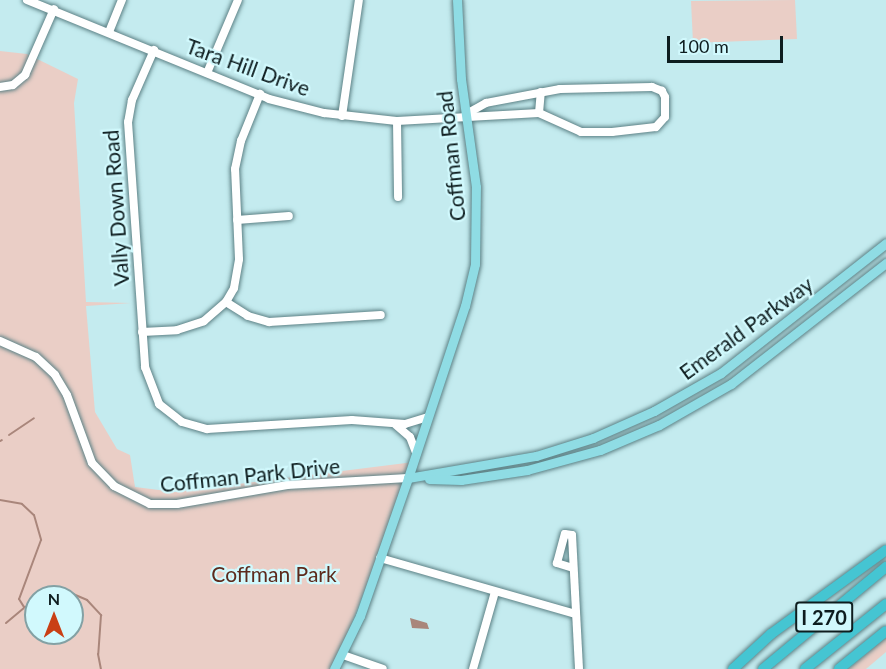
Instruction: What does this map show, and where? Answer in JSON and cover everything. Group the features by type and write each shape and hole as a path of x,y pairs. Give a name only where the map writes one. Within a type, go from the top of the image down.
{"highway":[{"path":"733,669 771,634 886,550"},
{"name":"I 270","path":"763,669 886,567"},
{"name":"I 270","path":"805,669 886,604"},
{"path":"839,669 886,631"}],"main road":[{"name":"Coffman Road","path":"408,478 465,306 475,264 476,187 466,114 457,0"},
{"name":"Emerald Parkway","path":"408,478 536,456 593,438 654,411 745,356 886,243"},
{"name":"Emerald Parkway","path":"408,478 461,480 527,470 600,450 659,425 731,384 886,263"},
{"path":"334,669 343,655 408,478"}],"street":[{"name":"Tara Hill Drive","path":"27,0 260,94 342,116 398,121 466,114"},
{"path":"109,32 123,0"},
{"path":"207,73 238,0"},
{"path":"342,116 359,0"},
{"path":"0,87 21,80 34,58 54,9"},
{"name":"Vally Down Road","path":"154,50 132,100 128,122 145,368 152,392 171,415 198,428 352,420 414,423 428,417"},
{"path":"655,87 664,94 665,117 653,129 581,132 539,113 489,119 466,114 486,103 541,92 655,87"},
{"path":"539,113 541,92"},
{"path":"142,332 192,326 226,302 238,272 237,156 260,94"},
{"path":"398,121 398,197"},
{"path":"237,220 289,216"},
{"path":"226,302 248,316 269,322 381,315"},
{"name":"Coffman Park Drive","path":"0,341 36,357 55,375 67,395 92,463 114,486 150,504 177,504 287,485 408,478"},
{"path":"389,422 406,432 416,454"},
{"path":"380,558 575,614"},
{"path":"573,568 579,669"},
{"path":"473,669 495,592"},
{"path":"343,655 383,669"}],"green space":[{"path":"795,0 797,39 693,43 691,1"},
{"name":"Coffman Park","path":"0,51 27,54 78,79 74,103 86,302 131,303 86,306 95,412 117,449 130,455 135,487 175,492 414,462 334,669 0,669"},
{"path":"886,637 886,652 866,669 849,669"}],"shaded area":[{"path":"410,618 427,623 429,629 412,628"}],"waterway":[{"path":"9,435 34,418"},
{"path":"0,500 22,504 34,515 41,540 24,585"},
{"path":"24,586 19,599 24,607"},
{"path":"84,599 101,615 98,654 101,669"},
{"path":"6,623 24,608"}]}
